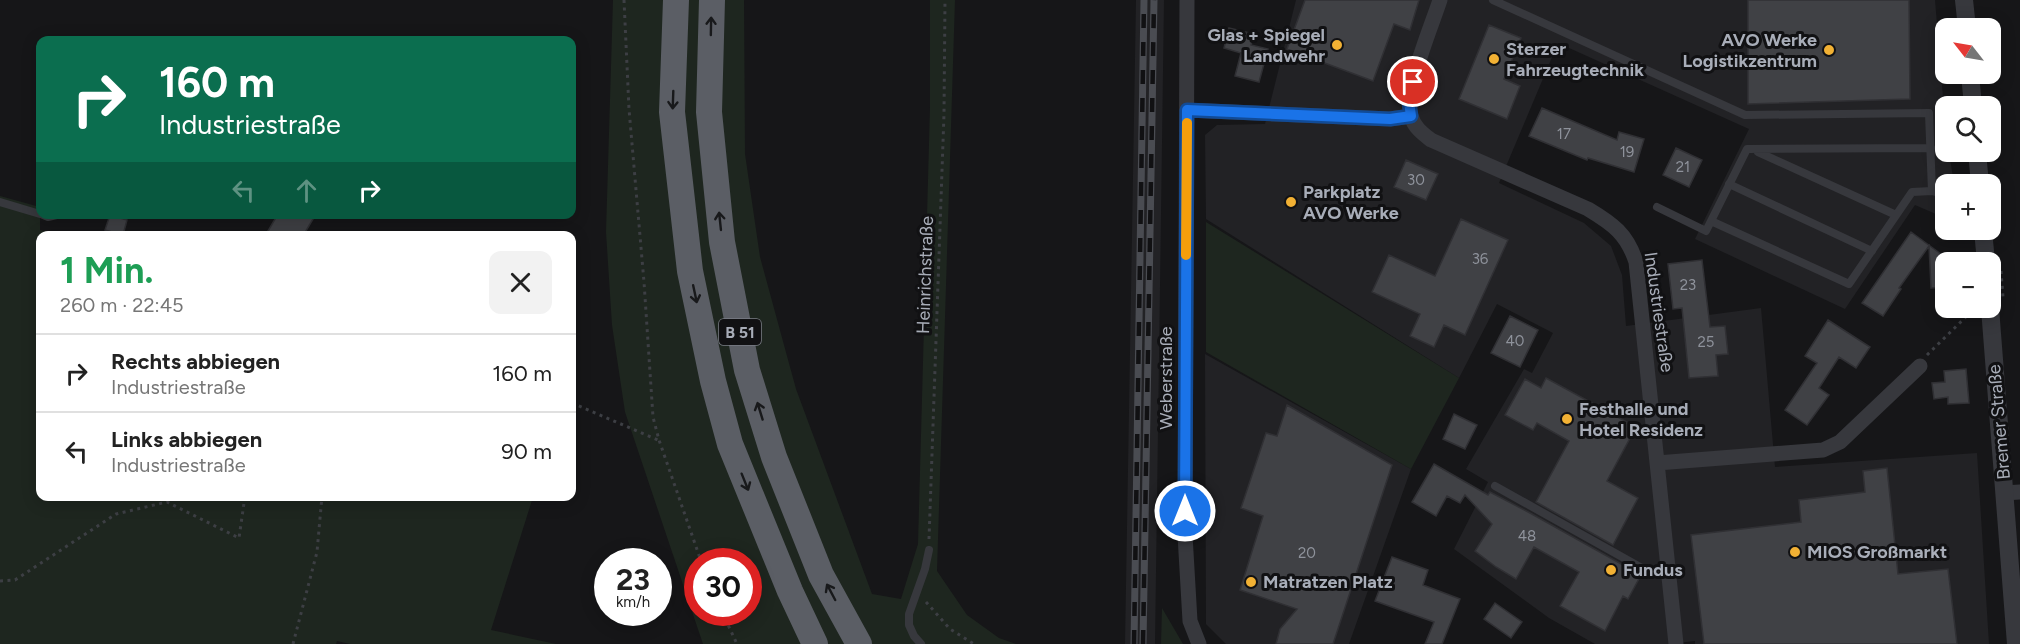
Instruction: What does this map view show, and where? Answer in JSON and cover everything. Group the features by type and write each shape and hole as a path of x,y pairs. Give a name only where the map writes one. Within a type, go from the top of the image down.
{"highway":[{"name":"B 51","path":"676,0 672,112 690,271 713,381 730,444 790,591 815,644"},
{"name":"B 51","path":"712,0 709,112 722,242 747,370 774,458 817,564 859,644"}],"street":[{"name":"Weberstraße","path":"1187,0 1185,535 1190,621 1199,644"},
{"path":"1187,110 1359,121 1411,116 1409,102 1413,82 1440,0"},
{"path":"1964,0 1965,18"},
{"name":"Industriestraße","path":"1411,116 1418,130 1431,140 1588,209 1608,221 1622,234 1631,247 1636,262 1676,644"},
{"name":"Bremer Straße","path":"1991,318 2012,493 2016,644"},
{"path":"1657,463 1823,450 1840,442 1920,366"}],"lane":[{"path":"1493,0 1745,115 1929,112 1932,191"},
{"path":"1657,207 1706,231 1747,149 1930,148"},
{"path":"1754,150 1896,215"},
{"path":"1729,184 1872,250"},
{"path":"1711,221 1849,284 1912,192 1935,192"},
{"path":"0,202 36,213"},
{"path":"1495,486 1649,572 1668,571"},
{"path":"921,644 909,625 909,614 929,550"}],"path":[{"path":"624,0 629,109 653,417 696,548"},
{"name":"Heinrichstraße","path":"929,550 944,125 945,0"},
{"path":"1920,366 1924,358 1965,318"},
{"path":"576,405 659,440"},
{"path":"0,581 15,580 116,514 167,502 239,538 244,501"},
{"path":"293,644 317,552 322,501"},
{"path":"917,591 950,629 974,644"},
{"path":"729,626 737,644"}],"shaded area":[{"path":"613,0 744,0 745,154 760,257 796,389 872,594 901,599 918,544 930,107 930,0 955,0 937,571 967,615 999,638 1016,644 703,644 697,626 762,626 762,548 684,548 684,587 625,412 612,325 606,232"},
{"path":"1136,0 1164,0 1155,644 1125,644"},
{"path":"1296,0 1935,0 1935,84 1942,84 1943,96 1935,96 1935,162 1951,162 1952,174 1935,174 1935,214 1915,205 1845,309 1695,239 1749,129 1558,43 1499,183 1584,223 1611,246 1622,275 1626,326 1761,308 1775,467 1977,453 1989,644 1695,644 1695,641 1669,644 1595,644 1549,618 1454,549 1488,482 1466,469 1524,369 1532,373 1553,333 1497,304 1459,378 1206,219 1205,135 1217,125 1265,124"},
{"path":"0,196 36,206 36,219 40,219 40,230 45,231 36,231 36,501 532,501 491,630 556,644 350,644 337,641 336,644 0,644"},
{"path":"1206,222 1459,378 1411,469 1206,352"},
{"path":"1205,354 1411,469 1349,644 1226,644 1206,624"},
{"path":"1162,608 1183,644 1161,644"}],"building":[{"path":"1305,0 1419,0 1410,30 1394,24 1373,81 1287,49"},
{"name":"AVO Werke Logistikzentrum","path":"1748,0 1909,0 1910,99 1748,104"},
{"name":"Sterzer Fahrzeugtechnik","path":"1489,25 1521,38 1504,79 1520,86 1507,119 1459,99"},
{"path":"1229,28 1254,34 1251,45 1268,49 1259,82 1235,76 1241,53 1224,48"},
{"path":"1542,108 1617,140 1619,132 1644,139 1634,172 1588,158 1587,160 1529,136"},
{"path":"1676,148 1702,160 1689,187 1663,175"},
{"path":"1406,160 1438,174 1426,200 1394,187"},
{"path":"109,219 127,220 124,231 105,230"},
{"path":"275,219 313,219 306,231 268,231"},
{"path":"1461,219 1508,240 1465,335 1444,325 1434,347 1410,336 1420,314 1372,292 1389,255 1435,276"},
{"path":"1911,232 1938,252 1935,252 1935,288 1931,288 1929,246 1899,288 1901,289 1883,316 1862,303"},
{"path":"1702,260 1710,327 1725,326 1728,354 1716,355 1718,376 1689,378 1682,308 1673,309 1668,264"},
{"path":"1510,316 1538,330 1520,367 1491,353"},
{"path":"1828,320 1870,347 1856,368 1839,357 1819,388 1829,395 1807,425 1785,410 1817,363 1805,356"},
{"path":"1966,369 1969,403 1948,404 1948,397 1934,399 1932,383 1945,382 1944,371"},
{"path":"1546,378 1636,427 1607,481 1638,498 1613,545 1536,502 1569,441 1537,423 1533,430 1505,415 1525,379 1541,388"},
{"path":"1287,405 1392,465 1333,644 1276,644 1280,629 1297,609 1240,590 1263,516 1241,508 1266,433 1277,436"},
{"path":"1454,414 1477,425 1465,449 1443,439"},
{"path":"1434,464 1488,495 1490,492 1530,513 1641,575 1628,599 1623,596 1605,631 1560,606 1579,572 1534,547 1516,579 1475,551 1492,524 1465,495 1460,503 1447,496 1436,516 1412,502"},
{"name":"MIOS Großmarkt","path":"1887,468 1898,574 1948,569 1957,644 1704,644 1691,535 1801,522 1799,500 1865,492 1863,471"},
{"path":"1392,557 1428,570 1423,585 1460,599 1442,644 1425,644 1434,622 1375,601"},
{"path":"1495,603 1522,622 1511,638 1484,619"}],"railway":[{"path":"1134,644 1144,0"},
{"path":"1143,644 1154,0"}],"slow traffic":[{"path":"1186,255 1187,123"}],"place":[{"name":"Glas + Spiegel Landwehr","path":"1337,45"},
{"name":"AVO Werke Logistikzentrum","path":"1829,50"},
{"name":"Sterzer Fahrzeugtechnik","path":"1494,59"},
{"name":"Parkplatz AVO Werke","path":"1291,202"},
{"name":"Festhalle und Hotel Residenz","path":"1567,419"},
{"name":"MIOS Großmarkt","path":"1795,552"},
{"name":"Fundus","path":"1611,570"},
{"name":"Matratzen Platz","path":"1251,582"}],"route":[{"path":"1185,511 1187,110 1390,119 1411,116 1409,102 1413,82"}]}
